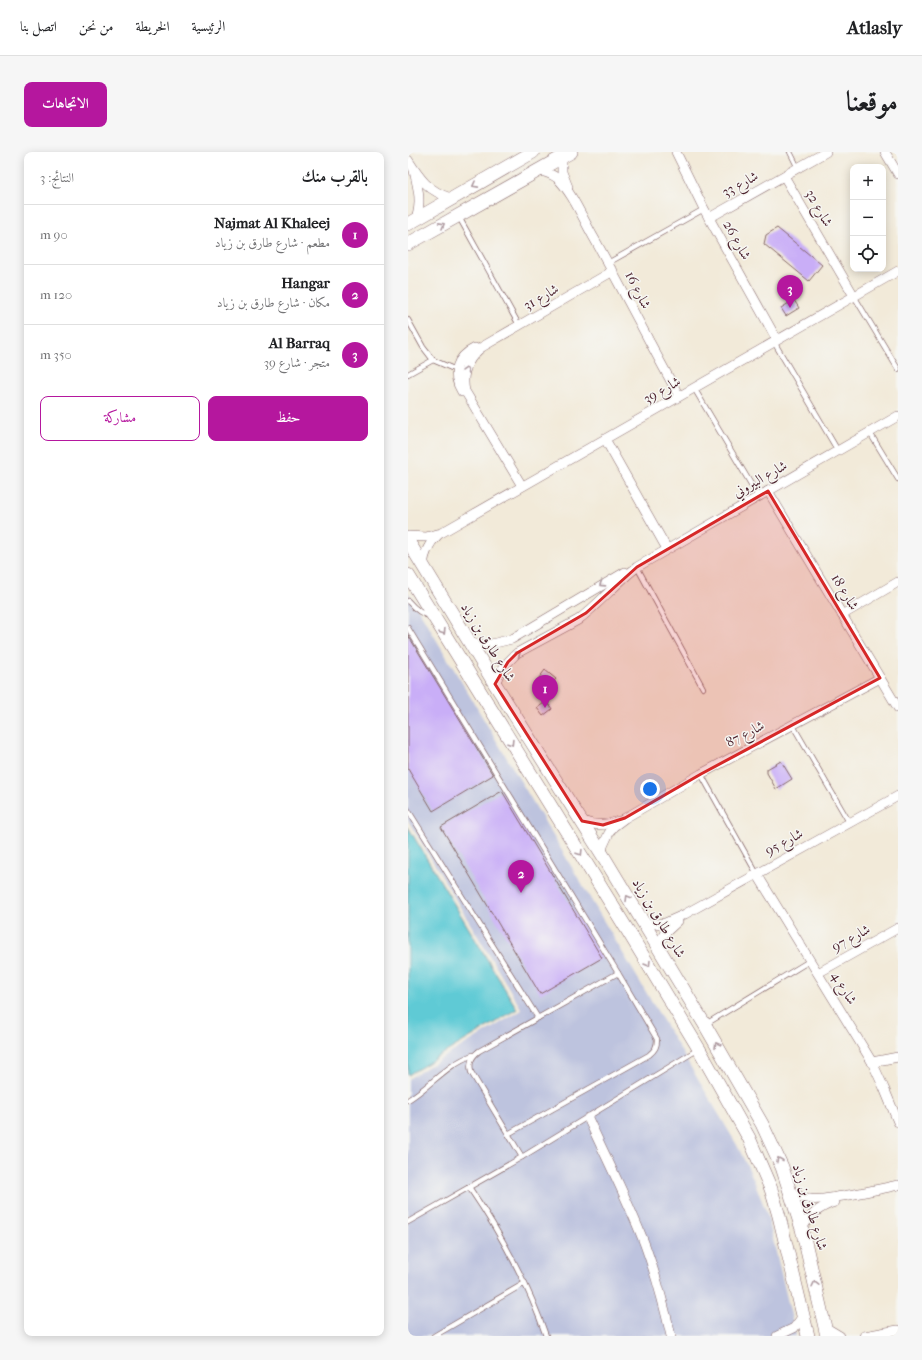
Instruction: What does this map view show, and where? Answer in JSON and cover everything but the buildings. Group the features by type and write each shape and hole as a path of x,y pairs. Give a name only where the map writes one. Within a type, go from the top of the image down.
{"main road":[{"path":"412,222 451,198 496,174 518,158 534,152"},
{"path":"408,244 566,155"},
{"path":"496,174 498,184 504,190"},
{"name":"شارع طارق بن زياد","path":"408,541 470,644 582,821 705,1025 762,1124 773,1146 790,1191 802,1229 826,1332"},
{"path":"408,575 628,931 736,1113 760,1163 779,1216 808,1336"},
{"path":"628,931 643,922"},
{"path":"802,1311 819,1302"}],"street":[{"name":"شارع 26","path":"676,152 704,209 776,341"},
{"name":"شارع 33","path":"709,218 826,152"},
{"path":"885,152 898,174"},
{"name":"شارع 16","path":"566,155 562,172 570,196"},
{"path":"410,164 425,184 433,191 451,198"},
{"path":"410,164 419,193 420,202 419,211 412,222"},
{"name":"شارع 16","path":"537,170 556,177 570,196 610,267 649,343 680,396"},
{"name":"شارع 32","path":"784,176 854,296"},
{"name":"شارع 31","path":"468,398 463,384 465,370 471,357 482,347 520,325 610,267"},
{"name":"شارع 39","path":"423,566 430,544 441,533 898,271"},
{"name":"شارع 31","path":"482,347 476,348 461,358 456,370 458,385 468,398 522,486"},
{"name":"شارع البيروني","path":"470,644 491,644 512,638 576,601 610,579 637,566 898,416"},
{"path":"605,439 667,549"},
{"name":"شارع 18","path":"768,491 898,708"},
{"name":"شارع 39","path":"408,536 426,537 441,533"},
{"name":"شارع البيروني","path":"495,684 500,672 517,653 578,620 594,607 624,576 637,566"},
{"path":"842,615 898,582"},
{"name":"شارع 87","path":"602,854 603,846 608,833 625,818 700,774 880,678"},
{"name":"شارع 95","path":"643,922 655,924 665,923 685,914 898,796"},
{"name":"شارع 87","path":"582,821 589,824 603,825 625,818"},
{"name":"شارع 4","path":"757,874 872,1062 887,1093 898,1122"},
{"name":"شارع 95","path":"658,947 667,930 685,914"},
{"name":"شارع 97","path":"818,973 898,928"},
{"path":"872,1062 898,1058"},
{"path":"588,1118 646,1246 671,1336"},
{"path":"790,1191 800,1197 812,1200 824,1200 851,1196 898,1185"},
{"path":"802,1229 809,1218 819,1208 851,1196"},
{"path":"777,1336 794,1328 802,1311"},
{"path":"864,1336 898,1330"},
{"path":"826,1332 840,1336"}],"lane":[{"path":"790,152 798,168"},
{"path":"610,267 704,209"},
{"path":"459,216 520,325"},
{"path":"854,296 898,369"},
{"path":"408,320 423,347 433,360 456,370"},
{"path":"776,341 838,451"},
{"path":"408,374 433,360"},
{"path":"694,388 758,496"},
{"path":"870,433 898,479"},
{"path":"637,566 702,688"},
{"path":"408,601 421,613 433,617"},
{"path":"408,628 618,973 657,1040 657,1046 654,1051 508,1134"},
{"path":"792,724 849,822"},
{"path":"700,774 757,874"},
{"path":"408,810 538,1018"},
{"path":"705,1025 811,960"},
{"path":"408,1100 423,1091 455,1063 475,1054 618,973"},
{"path":"408,1222 588,1118 699,1049"},
{"path":"475,1054 470,1063 471,1072 522,1157"},
{"path":"469,1187 490,1218 508,1250 539,1314 546,1336"},
{"path":"434,1336 525,1283"}],"highlighted area":[{"path":"768,491 880,678 701,774 625,818 603,825 582,821 495,684 508,662 517,653 586,613 637,567"}],"shaded area":[{"path":"408,592 737,1145 753,1178 767,1214 796,1336 408,1336 408,1079 522,1010 408,820"}],"water":[{"path":"408,827 517,1009 408,1075"}],"place":[{"name":"Al Barraq","path":"790,308"},
{"name":"Najmat Al Khaleej","path":"545,708"},
{"name":"Hangar","path":"521,893"}]}
